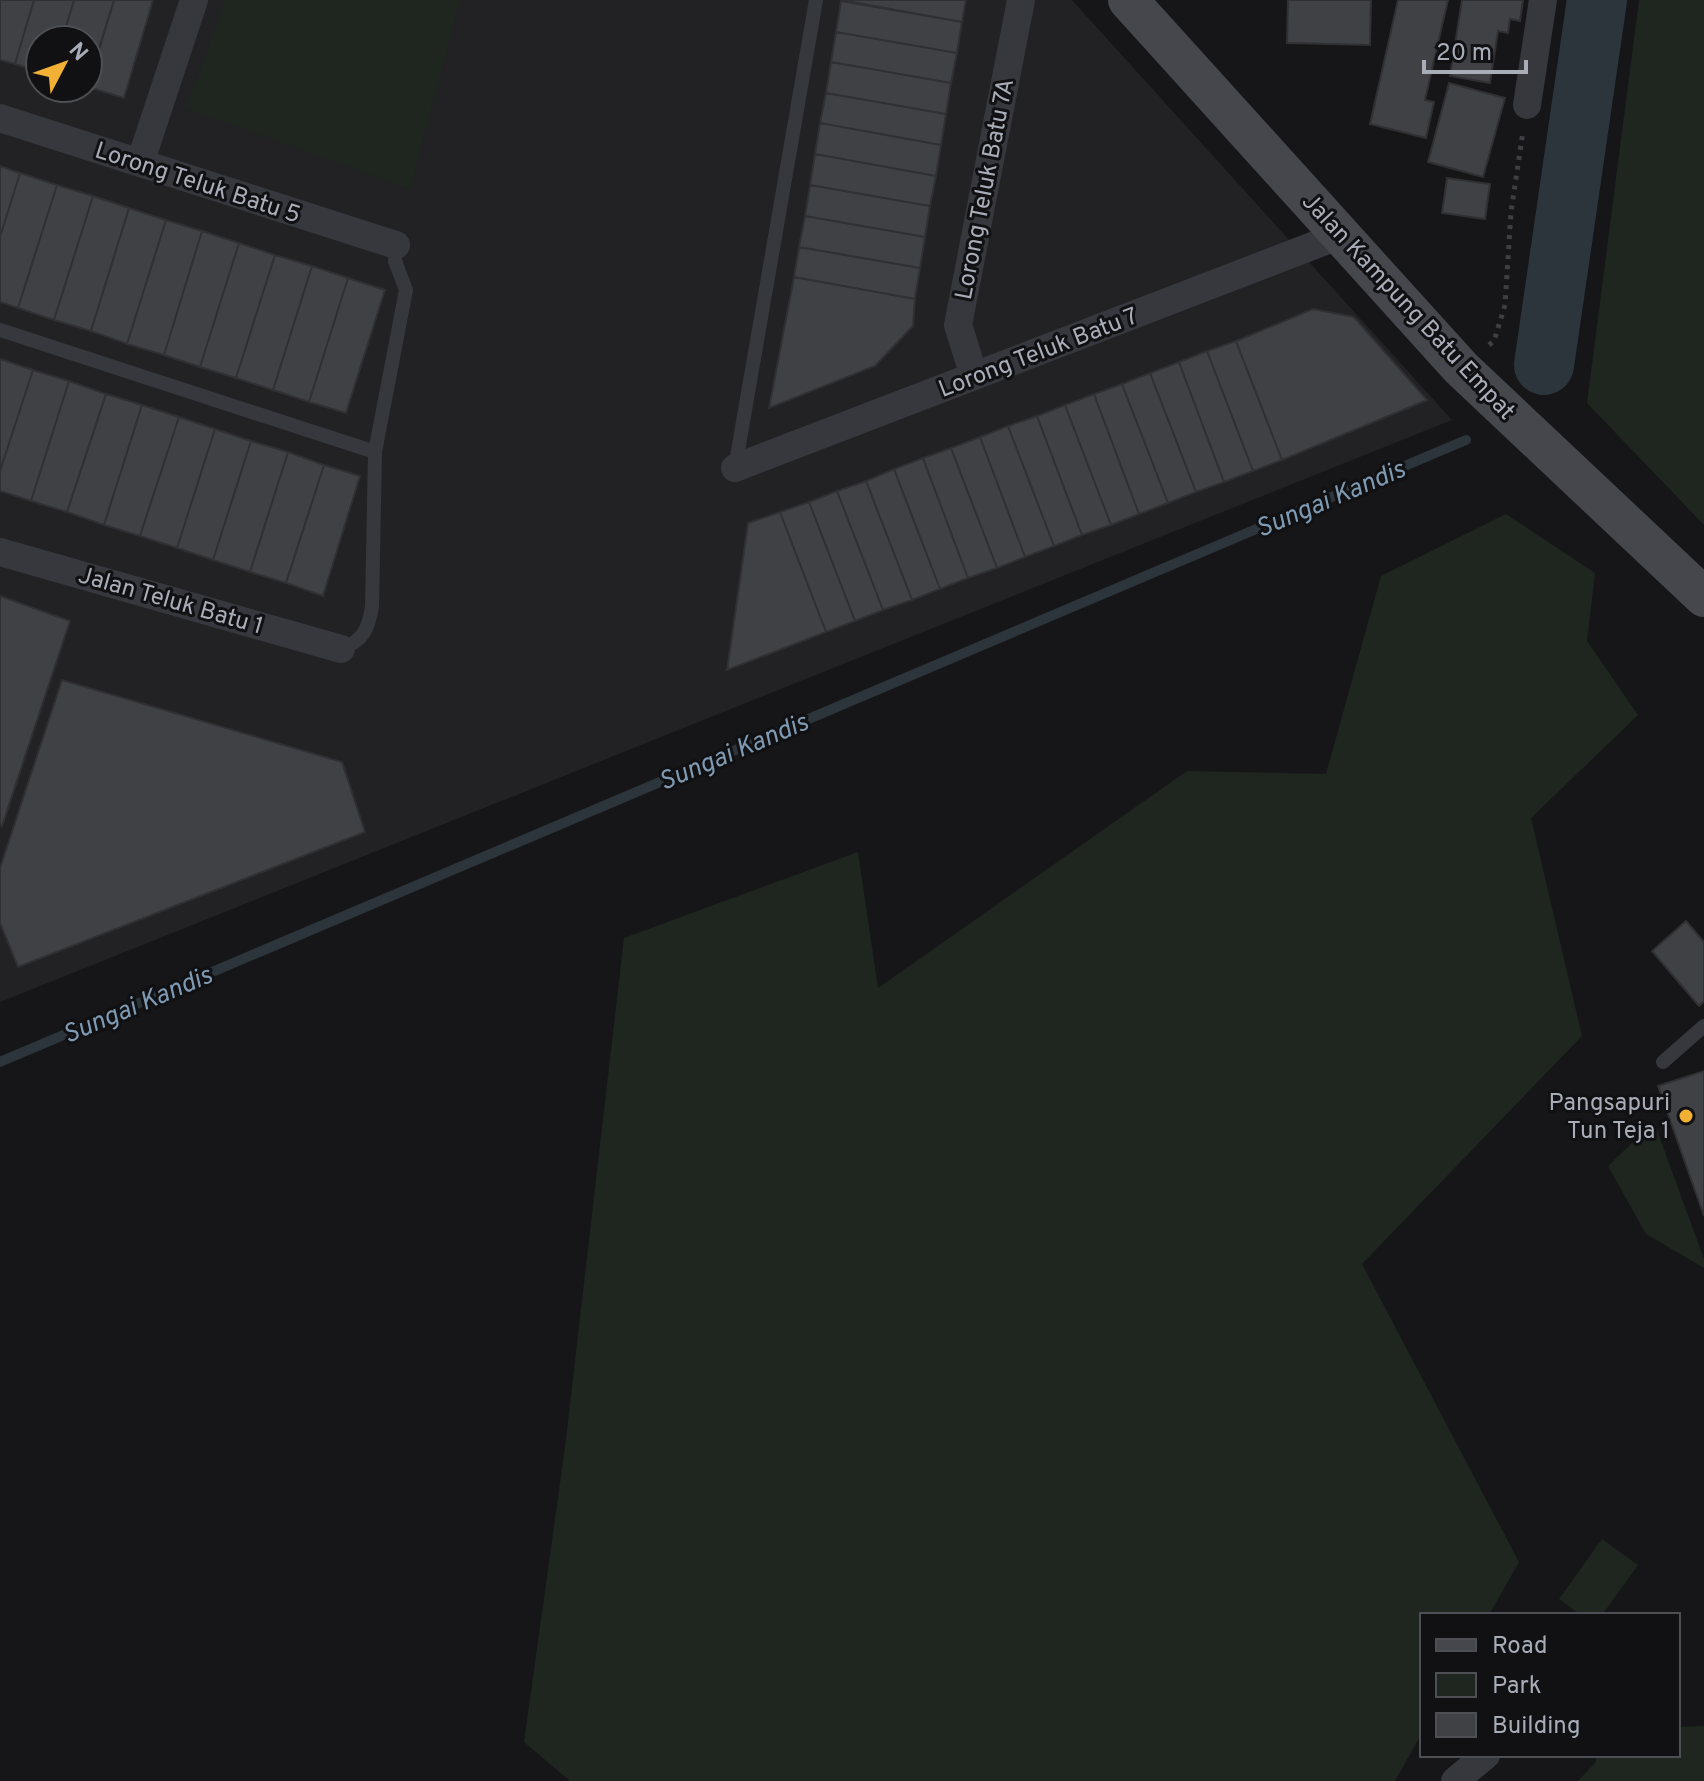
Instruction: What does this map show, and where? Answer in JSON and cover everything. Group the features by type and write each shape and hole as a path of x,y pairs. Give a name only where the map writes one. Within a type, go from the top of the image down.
{"main road":[{"name":"Jalan Kampung Batu Empat","path":"1133,2 1461,368 1704,597"}],"street":[{"path":"140,163 194,0"},
{"name":"Lorong Teluk Batu 7A","path":"974,376 958,325 1021,0"},
{"path":"1527,105 1543,0"},
{"name":"Lorong Teluk Batu 5","path":"0,118 396,245"},
{"name":"Lorong Teluk Batu 7","path":"735,468 1341,235"},
{"name":"Jalan Teluk Batu 1","path":"0,552 341,649"},
{"path":"1455,1781 1484,1757"}],"lane":[{"path":"735,468 816,0"},
{"path":"341,649 359,642 369,626 375,452 406,290 395,261 396,245"},
{"path":"0,330 375,452"},
{"path":"1663,1062 1704,1026"}],"path":[{"path":"1461,368 1494,341 1505,305 1511,212 1527,105"}],"shaded area":[{"path":"0,0 1072,0 1452,420 0,1002"}],"green space":[{"path":"226,0 460,0 410,189 186,108"},
{"path":"1639,0 1704,0 1704,525 1587,403"},
{"path":"1506,514 1595,573 1587,641 1638,715 1531,818 1582,1036 1362,1264 1519,1562 1490,1613 1420,1613 1420,1737 1395,1781 570,1781 524,1742 565,1447 624,938 858,852 878,988 1187,771 1326,774 1381,576"},
{"path":"1654,1122 1704,1259 1704,1268 1646,1234 1608,1166"},
{"path":"1602,1539 1638,1565 1603,1613 1578,1613 1559,1599"},
{"path":"1704,1726 1704,1781 1578,1781 1596,1762 1596,1757 1680,1757 1680,1727"}],"building":[{"path":"0,0 34,0 27,24 24,24 15,64 0,60"},
{"path":"34,0 74,0 67,24 27,24"},
{"path":"74,0 114,0 104,32 104,24 67,24"},
{"path":"114,0 153,0 124,98 104,92 104,33"},
{"path":"841,0 966,0 962,22"},
{"path":"1288,0 1371,0 1370,45 1287,43"},
{"path":"1398,0 1448,0 1425,100 1434,102 1426,138 1370,124"},
{"path":"1462,0 1523,0 1520,21 1510,19 1508,33 1498,31 1490,83 1450,76"},
{"path":"841,1 962,22 957,53 836,32"},
{"path":"836,32 957,53 951,83 831,62"},
{"path":"24,34 24,67 15,64"},
{"path":"831,62 951,83 946,114 826,93"},
{"path":"1449,83 1505,98 1483,177 1428,162"},
{"path":"826,93 946,114 941,145 820,123"},
{"path":"820,123 941,145 936,176 815,154"},
{"path":"815,154 936,176 930,206 810,185"},
{"path":"0,166 20,173 0,237"},
{"path":"20,173 57,185 18,308 0,302 0,237"},
{"path":"1447,178 1490,184 1485,219 1442,213"},
{"path":"57,185 93,196 54,320 18,308"},
{"path":"810,185 930,206 925,237 805,216"},
{"path":"93,196 129,208 91,331 54,320"},
{"path":"129,208 166,220 127,344 91,331"},
{"path":"805,216 925,237 920,268 799,247"},
{"path":"166,220 202,231 164,355 127,344"},
{"path":"202,231 239,243 200,367 164,355"},
{"path":"239,243 275,255 236,378 200,367"},
{"path":"799,247 920,268 915,299 794,277"},
{"path":"275,255 312,266 273,390 236,378"},
{"path":"312,266 348,278 309,402 273,390"},
{"path":"794,277 915,299 913,326 875,366 769,408"},
{"path":"348,278 385,290 346,413 309,402"},
{"path":"1313,309 1354,317 1427,400 1282,460 1236,341"},
{"path":"1236,341 1282,460 1253,471 1207,351"},
{"path":"1207,351 1253,471 1224,482 1179,362"},
{"path":"0,359 33,370 0,471"},
{"path":"1179,362 1224,482 1196,492 1150,373"},
{"path":"33,370 69,381 31,501 0,491 0,471"},
{"path":"1150,373 1196,492 1168,503 1122,384"},
{"path":"69,381 106,394 67,512 31,501"},
{"path":"1122,384 1168,503 1139,514 1094,394"},
{"path":"106,394 142,405 104,525 67,512"},
{"path":"1094,394 1139,514 1111,525 1065,405"},
{"path":"142,405 179,417 140,536 104,525"},
{"path":"1065,405 1111,525 1082,535 1037,416"},
{"path":"1037,416 1082,535 1054,546 1008,426"},
{"path":"179,417 215,429 177,548 140,536"},
{"path":"1008,426 1054,546 1025,557 980,437"},
{"path":"215,429 251,441 213,560 177,548"},
{"path":"980,437 1025,557 997,568 951,448"},
{"path":"251,441 288,452 250,572 213,560"},
{"path":"951,448 997,568 968,578 923,458"},
{"path":"288,452 324,465 286,583 250,572"},
{"path":"923,458 968,578 940,589 894,469"},
{"path":"324,465 360,476 323,596 286,583"},
{"path":"894,469 940,589 912,600 866,481"},
{"path":"866,481 912,600 883,610 837,491"},
{"path":"837,491 883,610 855,621 809,502"},
{"path":"809,502 855,621 826,632 780,512"},
{"path":"780,512 826,632 727,670 748,523"},
{"path":"0,596 70,621 2,826 0,825"},
{"path":"62,680 342,762 365,832 18,967 0,923 0,868"},
{"path":"1686,921 1704,942 1704,1001 1699,1006 1652,951"},
{"name":"Pangsapuri Tun Teja 1","path":"1704,1071 1704,1216 1658,1086"}],"waterway":[{"name":"Sungai Kandis","path":"1544,365 1597,0"},
{"name":"Sungai Kandis","path":"0,1062 1466,440"}],"place":[{"name":"Pangsapuri Tun Teja 1","path":"1686,1116"}]}
